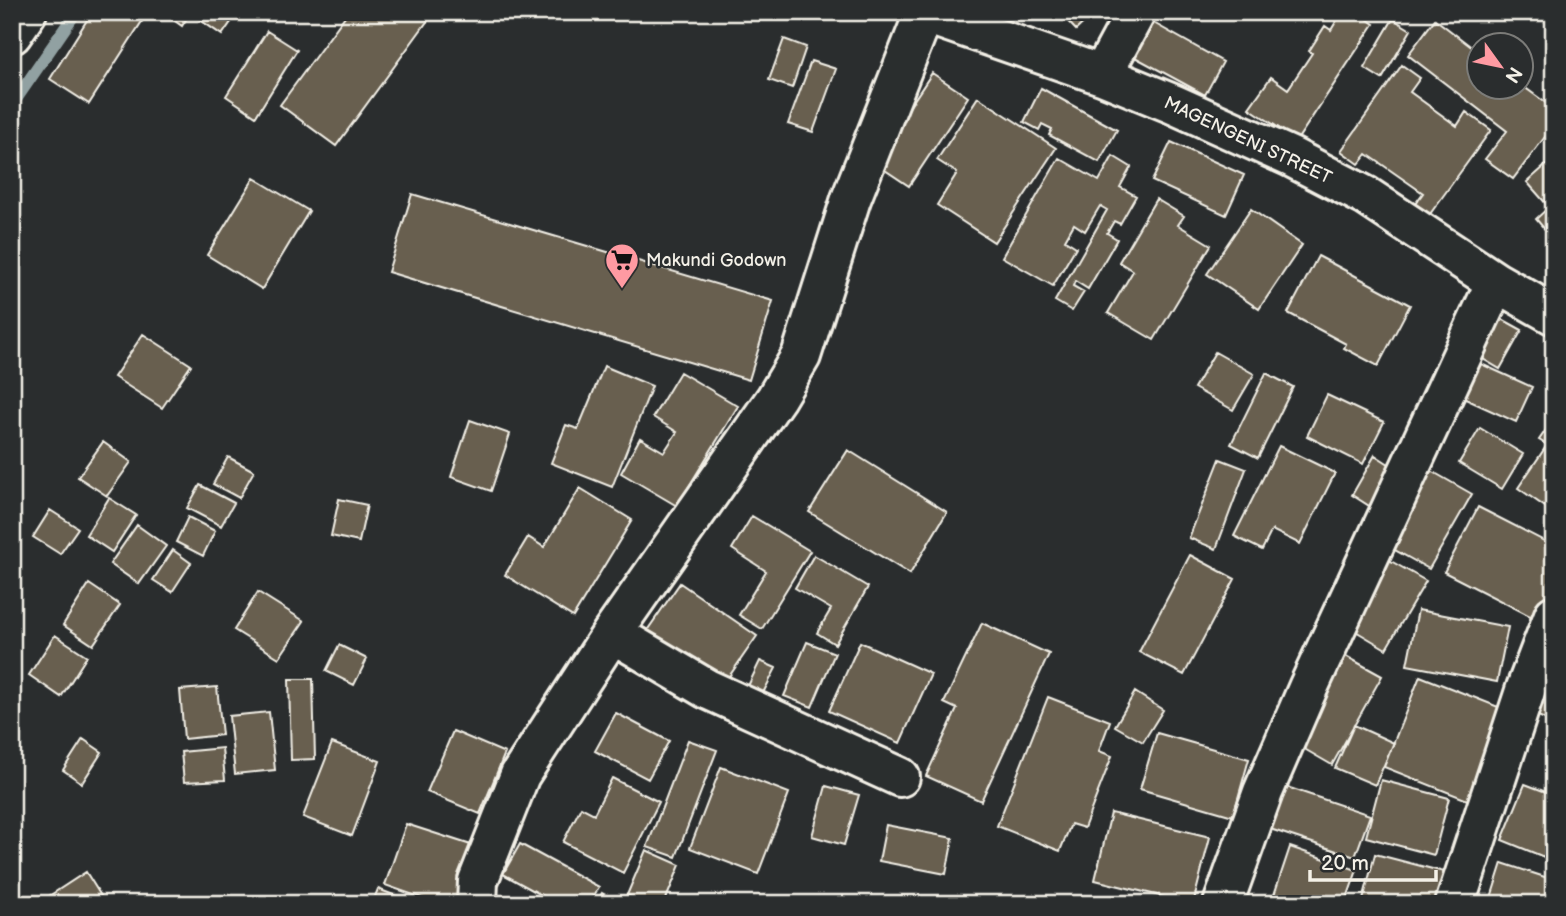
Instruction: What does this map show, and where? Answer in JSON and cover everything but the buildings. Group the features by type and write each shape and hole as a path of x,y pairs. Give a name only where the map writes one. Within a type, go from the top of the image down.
{"street":[{"path":"12,34 27,12"},
{"path":"1102,75 1136,12"},
{"path":"477,904 478,881 520,775 612,633 776,398 801,356 851,199 922,13"},
{"name":"MAGENGENI STREET","path":"922,13 1102,75 1291,157 1366,196 1496,282 1554,315"},
{"path":"1223,904 1263,792 1303,700 1496,282"},
{"path":"1455,904 1526,688 1554,615"},
{"path":"612,633 707,689 900,777"}],"waterway":[{"path":"12,105 76,12"}],"place":[{"name":"Makundi Godown","path":"622,290"}]}
